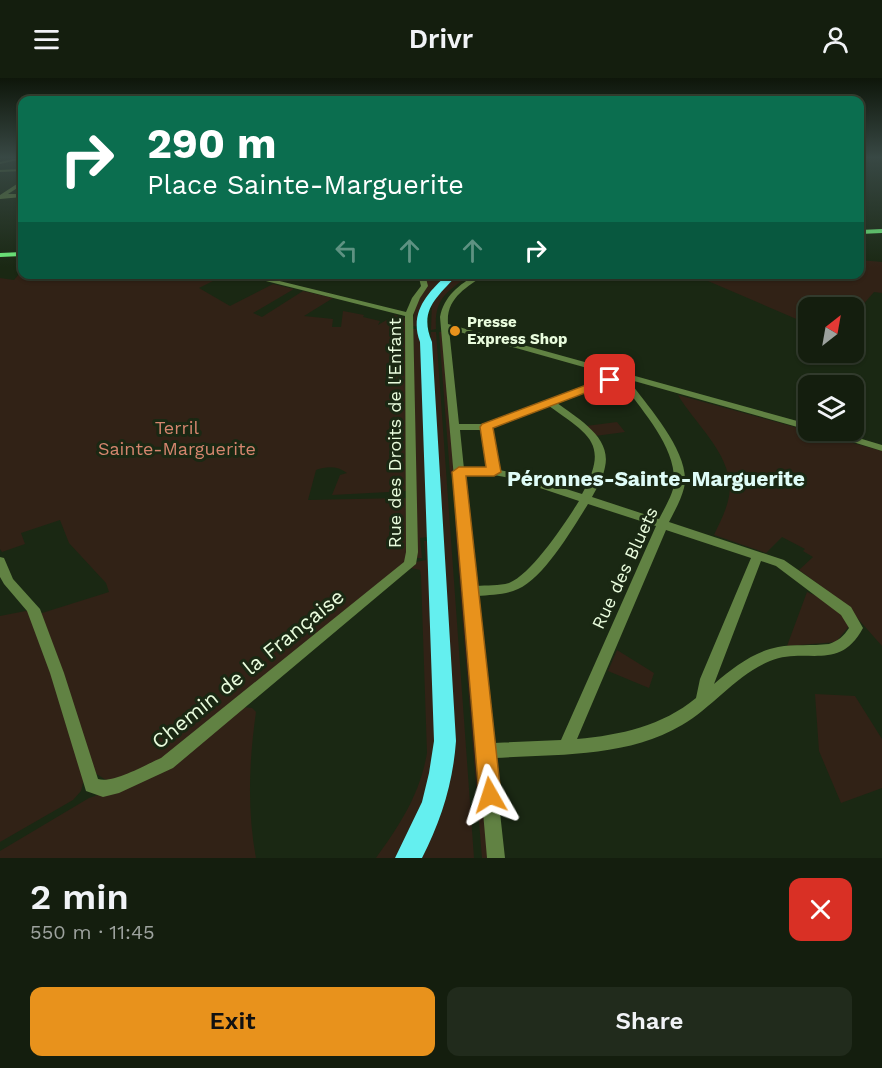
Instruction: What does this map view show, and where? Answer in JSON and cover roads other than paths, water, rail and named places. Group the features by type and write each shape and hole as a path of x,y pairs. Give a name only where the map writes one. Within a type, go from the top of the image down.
{"highway":[{"path":"408,858 425,827 439,791 446,741 426,342 429,331 428,306 435,292 449,279"}],"main road":[{"path":"864,232 882,231"},
{"path":"0,255 18,254"}],"street":[{"path":"0,197 18,196"},
{"path":"261,279 409,315"},
{"name":"Rue des Droits de l'Enfant","path":"412,560 409,315 416,298 425,286 423,279"},
{"path":"476,279 450,299 444,310 496,858"},
{"path":"445,324 798,424"},
{"path":"455,427 486,427 624,375"},
{"name":"Rue des Bluets","path":"567,744 678,490 678,469 668,444 624,375"},
{"path":"471,591 512,586 522,581 552,551 598,477 602,461 600,450 585,429 550,403"},
{"path":"486,427 494,472"},
{"path":"858,441 882,448"},
{"path":"459,472 494,472 585,499 780,563 846,611 856,628 849,642 840,648 789,651 765,656 676,721 647,734 485,751"},
{"path":"703,703 707,679 758,555"},
{"name":"Chemin de la Française","path":"0,561 8,581 33,609 57,674 92,785 103,789 119,785 167,763 389,584 412,560"}],"place":[{"name":"Presse Express Shop","path":"455,331"}],"district":[{"name":"Péronnes-Sainte-Marguerite","path":"656,479"}],"park label":[{"name":"Terril Sainte-Marguerite","path":"177,438"}]}
